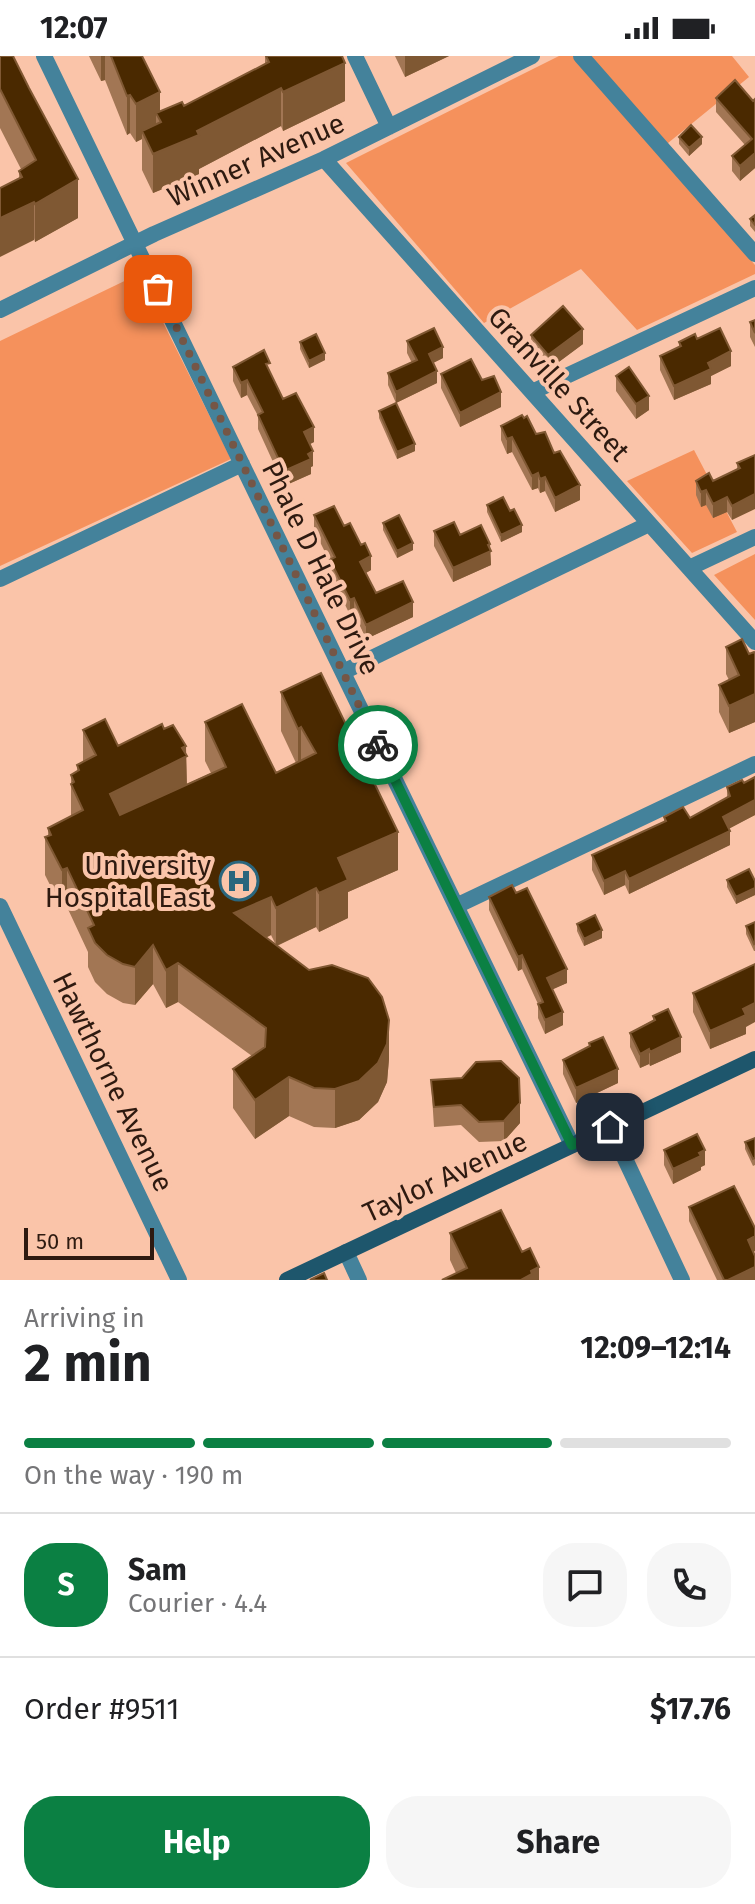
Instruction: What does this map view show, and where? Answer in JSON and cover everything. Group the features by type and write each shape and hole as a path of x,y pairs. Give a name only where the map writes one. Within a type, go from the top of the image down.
{"main road":[{"name":"Taylor Avenue","path":"287,1280 755,1059"}],"street":[{"name":"Phale D Hale Drive","path":"44,56 572,1145"},
{"path":"355,56 389,127"},
{"name":"Winner Avenue","path":"0,310 135,243 324,159 532,56"},
{"path":"581,56 755,254"},
{"name":"Granville Street","path":"324,159 755,642"},
{"path":"532,392 755,288"},
{"path":"0,579 242,464"},
{"path":"343,672 649,524"},
{"path":"689,568 755,537"},
{"path":"456,906 755,764"},
{"name":"Hawthorne Avenue","path":"0,906 179,1280"},
{"path":"610,1127 682,1280"},
{"path":"346,1252 359,1280"}],"shaded area":[{"path":"559,56 732,56 749,77 657,152 755,265 755,274 637,330 581,269 484,323 346,163"},
{"path":"139,274 231,459 0,566 0,341"},
{"path":"694,450 737,532 692,553 627,481"},
{"path":"755,554 755,620 714,575"}],"building":[{"path":"0,56 13,56 78,179 35,204 0,218 0,188 22,177 19,171 36,160 0,89"},
{"path":"111,56 142,56 160,92 136,104 130,95 127,96"},
{"path":"266,56 342,56 345,63 283,92 281,88 197,131 199,135 153,154 142,131 161,122 156,113 182,102 184,106 269,62"},
{"path":"735,80 753,101 755,99 755,153 740,166 732,156 752,139 716,98"},
{"path":"691,125 702,137 689,148 679,137"},
{"path":"563,306 583,329 548,355 531,335"},
{"path":"434,328 443,347 429,354 437,371 396,392 388,373 417,360 407,341"},
{"path":"720,328 731,351 708,363 711,369 674,386 660,356 681,346 679,342 695,334 697,339"},
{"path":"316,334 325,353 309,361 300,342"},
{"path":"264,350 270,363 266,364 283,399 296,393 314,427 304,432 313,451 308,454 311,459 284,471 258,415 263,412 247,380 241,383 233,367"},
{"path":"471,359 482,380 494,376 501,392 460,413 441,374"},
{"path":"629,367 649,396 636,404 616,376"},
{"path":"396,403 415,444 397,452 379,411"},
{"path":"522,415 524,418 527,416 536,434 545,432 554,453 560,451 580,485 555,498 545,477 540,479 538,473 532,476 512,437 507,439 501,426"},
{"path":"755,455 755,494 732,506 727,497 713,504 706,490 701,492 696,481 709,473 713,481 740,468 737,463"},
{"path":"503,497 522,525 501,535 487,505"},
{"path":"334,506 344,526 350,523 361,545 365,543 371,556 360,562 376,593 403,581 413,602 366,625 354,598 350,600 330,560 335,557 314,515"},
{"path":"399,515 413,543 397,551 383,523"},
{"path":"454,522 460,535 481,525 491,551 453,568 434,531"},
{"path":"742,639 749,654 755,654 755,694 729,706 719,685 739,675 726,647"},
{"path":"321,673 398,832 338,858 348,880 319,893 316,888 276,908 271,897 234,913 309,970 332,965 368,978 382,997 389,1020 387,1044 378,1063 359,1081 335,1089 314,1088 289,1077 255,1100 233,1069 265,1047 266,1028 178,963 166,970 153,945 135,967 107,955 95,943 88,928 94,925 67,868 62,870 45,837 51,835 48,828 83,810 71,784 74,782 71,775 79,770 77,765 96,755 83,730 105,719 118,746 162,724 164,729 173,725 186,746 182,748 187,756 110,794 120,815 226,767 205,722 242,704 276,773 316,753 301,727 298,729 281,692"},
{"path":"755,777 755,800 723,817 730,831 629,879 625,871 604,881 592,855 666,821 664,817 683,807 690,818 730,796 727,787"},
{"path":"749,869 755,888 736,897 727,880"},
{"path":"512,885 516,893 527,888 567,969 547,978 563,1012 545,1020 538,1004 543,1002 522,955 518,957 489,897"},
{"path":"595,915 602,930 584,939 577,924"},
{"path":"755,922 755,943 754,944 746,926"},
{"path":"755,964 755,1003 743,1009 746,1015 710,1031 693,993"},
{"path":"668,1009 681,1037 640,1054 630,1033"},
{"path":"603,1037 618,1069 576,1088 563,1060"},
{"path":"501,1061 519,1078 520,1103 504,1121 479,1122 461,1105 434,1107 431,1080 462,1078 476,1062"},
{"path":"697,1134 705,1150 699,1153 701,1156 673,1169 664,1150"},
{"path":"755,1138 755,1158 753,1159 745,1142"},
{"path":"734,1186 755,1228 755,1236 748,1240 755,1256 755,1267 724,1280 689,1207"},
{"path":"501,1210 522,1252 530,1248 539,1267 521,1280 442,1280 467,1268 450,1233"},
{"path":"324,1273 327,1280 310,1280"}],"way so far":[{"path":"158,289 378,745"}],"place":[{"name":"University Hospital East","path":"239,881"}],"route":[{"path":"378,745 572,1145 610,1127"}]}
